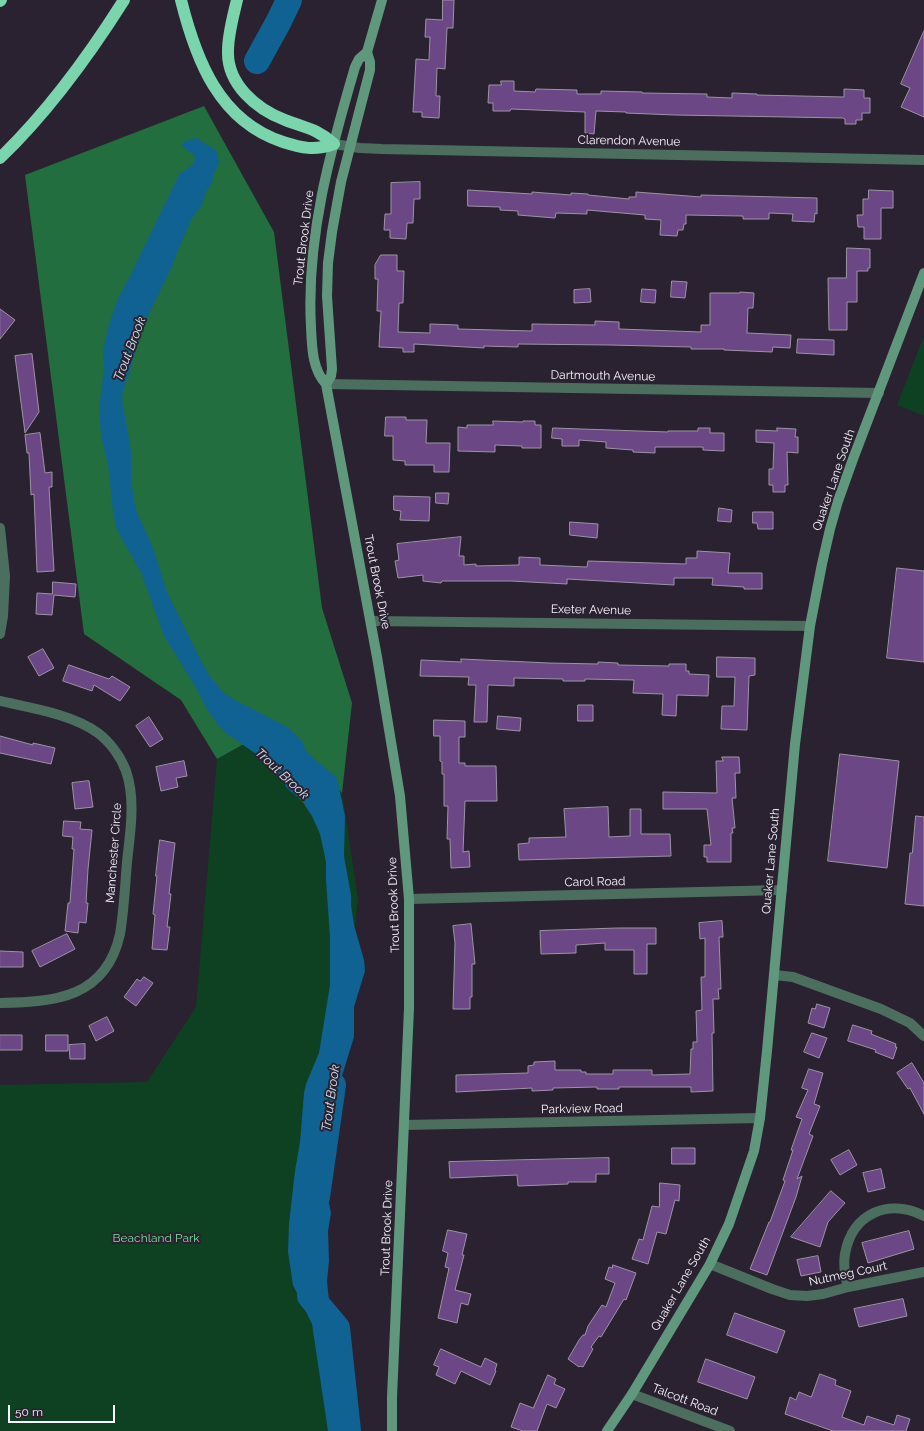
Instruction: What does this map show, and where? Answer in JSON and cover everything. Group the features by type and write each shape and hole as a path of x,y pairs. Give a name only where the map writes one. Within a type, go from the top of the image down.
{"highway":[{"path":"0,158 29,128 67,83 124,0"},
{"path":"181,0 190,33 206,72 222,99 235,113 267,135 294,145 316,149 334,144"},
{"path":"237,0 228,51 229,66 238,84 249,98 262,108 285,120 319,132 334,144"}],"main road":[{"name":"Trout Brook Drive","path":"382,0 367,52 359,59 355,67 322,191 317,217 310,296 315,365 319,375 326,384 371,621 400,796 410,899 409,1008 392,1397 392,1431"},
{"name":"Trout Brook Drive","path":"326,384 331,376 332,369 328,311 330,247 336,207 370,70 370,62 367,52"},
{"name":"Quaker Lane South","path":"607,1431 632,1394 710,1264 729,1224 754,1151 760,1118 775,975 795,744 810,626 822,564 834,515 853,459 924,273"}],"street":[{"name":"Clarendon Avenue","path":"334,144 390,150 924,160"},
{"name":"Dartmouth Avenue","path":"326,384 879,393"},
{"path":"0,528 5,576 3,616 0,634"},
{"name":"Exeter Avenue","path":"371,621 810,626"},
{"name":"Manchester Circle","path":"0,701 71,719 97,733 108,742 118,755 126,771 130,786 132,810 120,934 115,954 104,972 87,986 63,997 51,1000 0,1003"},
{"name":"Carol Road","path":"410,899 782,890"},
{"path":"775,975 793,977 881,1009 910,1023 924,1036"},
{"name":"Parkview Road","path":"404,1125 760,1118"},
{"path":"848,1287 844,1269 845,1254 854,1230 862,1220 873,1213 885,1209 899,1208 916,1212 924,1216"},
{"name":"Nutmeg Court","path":"710,1264 727,1272 790,1295 807,1296 823,1294 848,1287 924,1272"},
{"name":"Talcott Road","path":"632,1394 730,1431"}],"green space":[{"path":"204,106 274,232 322,608 352,703 342,793 319,765 269,730 217,759 181,700 84,634 25,175"},
{"path":"924,336 924,416 897,405"},
{"name":"Beachland Park","path":"269,730 319,765 342,793 358,899 327,1180 304,1286 339,1329 350,1431 0,1431 0,1085 147,1082 196,1007 217,759"}],"water":[{"path":"196,138 217,151 219,163 213,175 212,184 206,191 202,205 192,218 171,269 148,316 137,344 130,372 123,390 122,400 131,451 131,481 136,510 153,548 167,592 211,678 224,693 233,699 287,727 302,741 306,751 337,778 345,816 344,856 351,895 351,905 354,925 364,960 365,971 354,1007 354,1037 328,1121 322,1149 324,1178 331,1213 328,1231 329,1261 327,1281 337,1349 344,1378 350,1431 328,1431 312,1324 293,1285 288,1252 289,1224 300,1142 304,1093 306,1084 319,1053 330,985 330,937 326,862 320,834 312,816 302,801 288,789 270,766 219,726 208,711 195,686 164,636 141,573 117,530 113,512 108,465 101,437 99,408 104,369 103,350 109,324 119,296 179,175 192,165 195,160 195,156 182,145 185,141"}],"building":[{"path":"443,0 454,0 453,28 447,28 445,69 437,68 436,96 440,96 439,118 422,117 422,112 413,112 416,59 429,60 430,37 425,37 426,19 442,20"},
{"path":"924,31 924,117 901,107 910,88 901,84"},
{"path":"501,81 514,81 514,91 535,92 536,89 577,90 577,94 601,94 601,91 707,94 707,97 732,98 732,93 844,97 844,89 864,90 864,98 870,98 870,113 862,113 862,120 856,120 856,124 845,124 845,119 843,118 675,115 596,111 594,134 585,133 585,112 511,109 510,111 493,111 493,103 488,103 489,85 501,85"},
{"path":"420,182 420,199 414,199 413,223 407,223 406,239 390,238 390,230 384,230 385,214 391,214 391,183"},
{"path":"468,190 532,194 532,192 571,195 571,193 629,199 629,197 636,197 636,192 701,197 701,195 817,198 817,214 815,213 814,222 792,221 793,214 769,213 769,219 743,219 743,216 686,215 686,224 684,224 683,230 678,230 677,236 660,235 661,220 645,219 645,215 587,210 587,214 556,213 555,218 518,215 518,211 500,210 500,207 468,206"},
{"path":"869,190 893,191 893,208 881,208 881,239 864,239 864,227 858,227 857,215 863,215 863,199 868,199"},
{"path":"847,248 870,249 870,268 868,268 868,271 857,271 857,302 847,302 847,330 829,330 828,278 846,278"},
{"path":"381,255 397,255 397,271 404,271 403,303 399,303 398,332 430,333 430,324 458,325 458,329 532,331 532,324 595,325 595,321 619,322 619,329 701,332 701,325 710,325 710,293 740,292 754,293 753,308 748,308 747,333 791,335 790,348 773,347 772,352 724,349 691,349 691,347 610,345 518,344 518,347 484,346 484,348 414,344 414,352 403,352 403,348 379,347 381,311 377,311 378,279 375,279 375,265"},
{"path":"672,281 687,282 685,298 671,297"},
{"path":"590,289 591,302 574,303 574,290"},
{"path":"642,289 656,290 655,303 641,302"},
{"path":"0,309 15,320 0,339"},
{"path":"798,339 834,340 834,355 797,353"},
{"path":"32,354 39,412 25,433 15,356"},
{"path":"386,417 406,417 406,420 427,420 426,443 450,443 449,472 434,472 434,465 405,465 405,461 393,460 393,436 385,436"},
{"path":"493,421 535,421 535,425 541,425 541,448 522,448 522,446 495,445 495,452 458,451 458,427 467,428 467,425 493,425"},
{"path":"553,428 668,432 698,431 698,428 710,428 710,433 724,433 724,451 703,450 703,447 655,447 655,453 633,452 633,450 606,448 606,442 579,440 579,446 562,446 562,439 552,438"},
{"path":"777,428 796,429 795,437 798,437 798,453 787,452 788,485 785,485 785,492 773,492 773,485 769,485 769,469 773,469 774,443 756,442 756,430 777,431"},
{"path":"40,433 45,473 52,472 52,487 49,487 54,571 37,572 34,494 31,495 29,453 27,453 25,435"},
{"path":"436,493 449,493 448,504 436,503"},
{"path":"394,496 430,497 429,521 400,520 401,511 394,510"},
{"path":"719,508 732,510 731,522 718,521"},
{"path":"753,512 773,512 773,529 758,529 757,523 753,523"},
{"path":"570,522 598,524 597,538 570,535"},
{"path":"461,537 459,556 464,556 464,565 476,564 476,566 519,565 519,557 540,558 540,565 587,567 588,561 686,564 686,558 697,558 697,551 730,553 728,573 762,573 762,589 744,589 744,587 712,585 713,578 674,578 674,585 567,579 567,584 511,581 442,581 441,583 423,581 423,575 398,578 395,561 399,560 397,544"},
{"path":"897,568 924,571 924,662 887,658"},
{"path":"53,582 76,584 75,597 54,595 52,615 36,614 37,593 52,594"},
{"path":"43,649 54,668 39,676 28,657"},
{"path":"717,657 755,658 755,675 749,676 747,730 721,729 722,706 734,706 735,677 717,677"},
{"path":"461,659 549,663 598,664 598,662 618,663 618,665 669,666 669,664 686,664 686,671 689,671 689,674 709,675 708,696 677,695 676,716 662,715 663,694 633,693 634,680 585,679 585,681 563,681 563,679 514,678 514,686 488,685 487,722 474,722 476,685 468,685 469,677 420,676 421,660 461,662"},
{"path":"69,665 109,679 112,676 130,687 120,701 94,685 92,691 63,681"},
{"path":"578,705 593,705 593,721 578,721"},
{"path":"498,716 521,718 520,731 497,729"},
{"path":"149,717 163,739 150,747 136,726"},
{"path":"434,720 465,721 465,737 459,737 459,763 465,763 465,766 496,766 497,801 465,801 463,852 469,851 470,867 451,868 450,839 447,839 448,806 444,806 444,774 442,774 442,762 440,761 440,736 434,736"},
{"path":"0,736 33,745 33,743 55,748 51,764 0,753"},
{"path":"840,754 899,761 887,868 828,861"},
{"path":"722,757 739,757 740,773 735,773 736,798 732,798 735,828 732,828 733,833 731,833 731,862 707,862 707,857 704,857 704,845 711,845 707,809 663,809 663,792 717,793 716,761 723,761"},
{"path":"184,761 187,776 176,778 178,787 161,791 156,767"},
{"path":"89,781 93,807 75,809 72,783"},
{"path":"608,807 609,837 630,836 630,809 641,809 641,834 670,834 671,856 519,860 518,844 529,843 529,838 566,837 564,809"},
{"path":"916,816 924,817 924,906 905,904 910,853 912,853"},
{"path":"64,821 81,822 80,829 92,830 88,869 86,903 88,903 86,923 79,922 78,933 65,931 68,903 70,903 74,849 72,849 73,837 63,836"},
{"path":"160,840 175,843 169,894 171,894 167,927 170,927 167,950 152,949 155,915 153,914"},
{"path":"722,921 723,937 719,937 721,989 718,989 719,999 713,999 713,1091 691,1092 691,1087 619,1087 619,1089 597,1089 597,1087 553,1088 553,1090 532,1091 532,1088 456,1092 456,1075 528,1073 528,1066 534,1065 534,1062 555,1061 555,1070 581,1070 581,1072 586,1072 586,1074 613,1074 613,1070 652,1070 652,1075 690,1074 691,1049 693,1049 693,1042 697,1042 696,1011 702,1010 701,977 705,977 705,938 700,939 699,923"},
{"path":"471,924 475,964 472,964 472,997 470,997 470,1009 453,1009 455,943 453,926"},
{"path":"656,928 656,944 647,944 647,974 634,974 634,950 605,950 605,943 576,945 576,953 541,954 540,931"},
{"path":"67,934 75,949 40,967 32,951"},
{"path":"0,951 23,952 23,967 0,967"},
{"path":"144,977 153,983 136,1006 124,997 137,979 140,981"},
{"path":"817,1004 830,1008 824,1028 808,1023 812,1008 815,1009"},
{"path":"107,1017 114,1031 96,1041 89,1026"},
{"path":"853,1025 872,1031 871,1034 896,1044 895,1047 897,1047 893,1059 875,1052 876,1050 848,1041"},
{"path":"812,1033 827,1038 819,1058 804,1052"},
{"path":"0,1035 22,1035 22,1050 0,1050"},
{"path":"46,1035 68,1035 68,1051 46,1051"},
{"path":"85,1044 85,1059 70,1059 69,1045"},
{"path":"912,1063 924,1083 924,1114 910,1088 908,1089 897,1073"},
{"path":"809,1069 823,1073 814,1104 820,1106 809,1134 813,1136 797,1179 802,1176 796,1197 767,1275 750,1269 770,1222 785,1181 783,1180 793,1150 791,1150 802,1119 796,1117 808,1090 802,1088"},
{"path":"672,1148 695,1148 695,1164 672,1164"},
{"path":"849,1150 857,1165 840,1175 831,1160"},
{"path":"609,1158 609,1174 596,1174 596,1182 568,1182 568,1184 518,1186 517,1175 450,1178 449,1162"},
{"path":"881,1169 885,1188 868,1192 863,1173"},
{"path":"660,1183 680,1185 679,1201 675,1200 666,1234 657,1232 648,1264 632,1259 639,1239 643,1240 652,1206 659,1207"},
{"path":"831,1191 845,1203 828,1222 820,1247 791,1237"},
{"path":"448,1230 467,1234 462,1255 464,1255 455,1290 471,1294 468,1305 461,1303 457,1323 438,1318 449,1268 445,1267 448,1253 443,1251"},
{"path":"909,1231 914,1249 868,1263 862,1243"},
{"path":"818,1256 821,1272 801,1276 797,1260"},
{"path":"613,1265 636,1273 626,1300 624,1299 601,1337 599,1336 591,1347 593,1349 583,1367 579,1367 568,1359 579,1340 583,1335 585,1335 588,1326 602,1305 606,1307 615,1283 605,1279 609,1267 612,1268"},
{"path":"903,1299 907,1316 859,1327 854,1309"},
{"path":"735,1313 785,1331 777,1353 727,1335"},
{"path":"441,1349 481,1367 485,1358 497,1364 496,1371 490,1385 461,1371 455,1384 436,1375 439,1367 434,1365"},
{"path":"706,1359 755,1377 747,1399 698,1382"},
{"path":"820,1374 836,1380 835,1385 851,1391 842,1417 864,1425 867,1416 894,1425 897,1415 910,1419 906,1431 833,1431 785,1414 790,1397 796,1400 799,1392 811,1397"},
{"path":"548,1375 556,1379 554,1384 565,1389 556,1408 547,1404 537,1431 523,1431 511,1427 520,1403 533,1408"}],"waterway":[{"name":"Trout Brook","path":"257,61 289,0"},
{"name":"Trout Brook","path":"317,1197 333,1085"},
{"name":"Trout Brook","path":"310,1296 337,1328 348,1431"}]}
